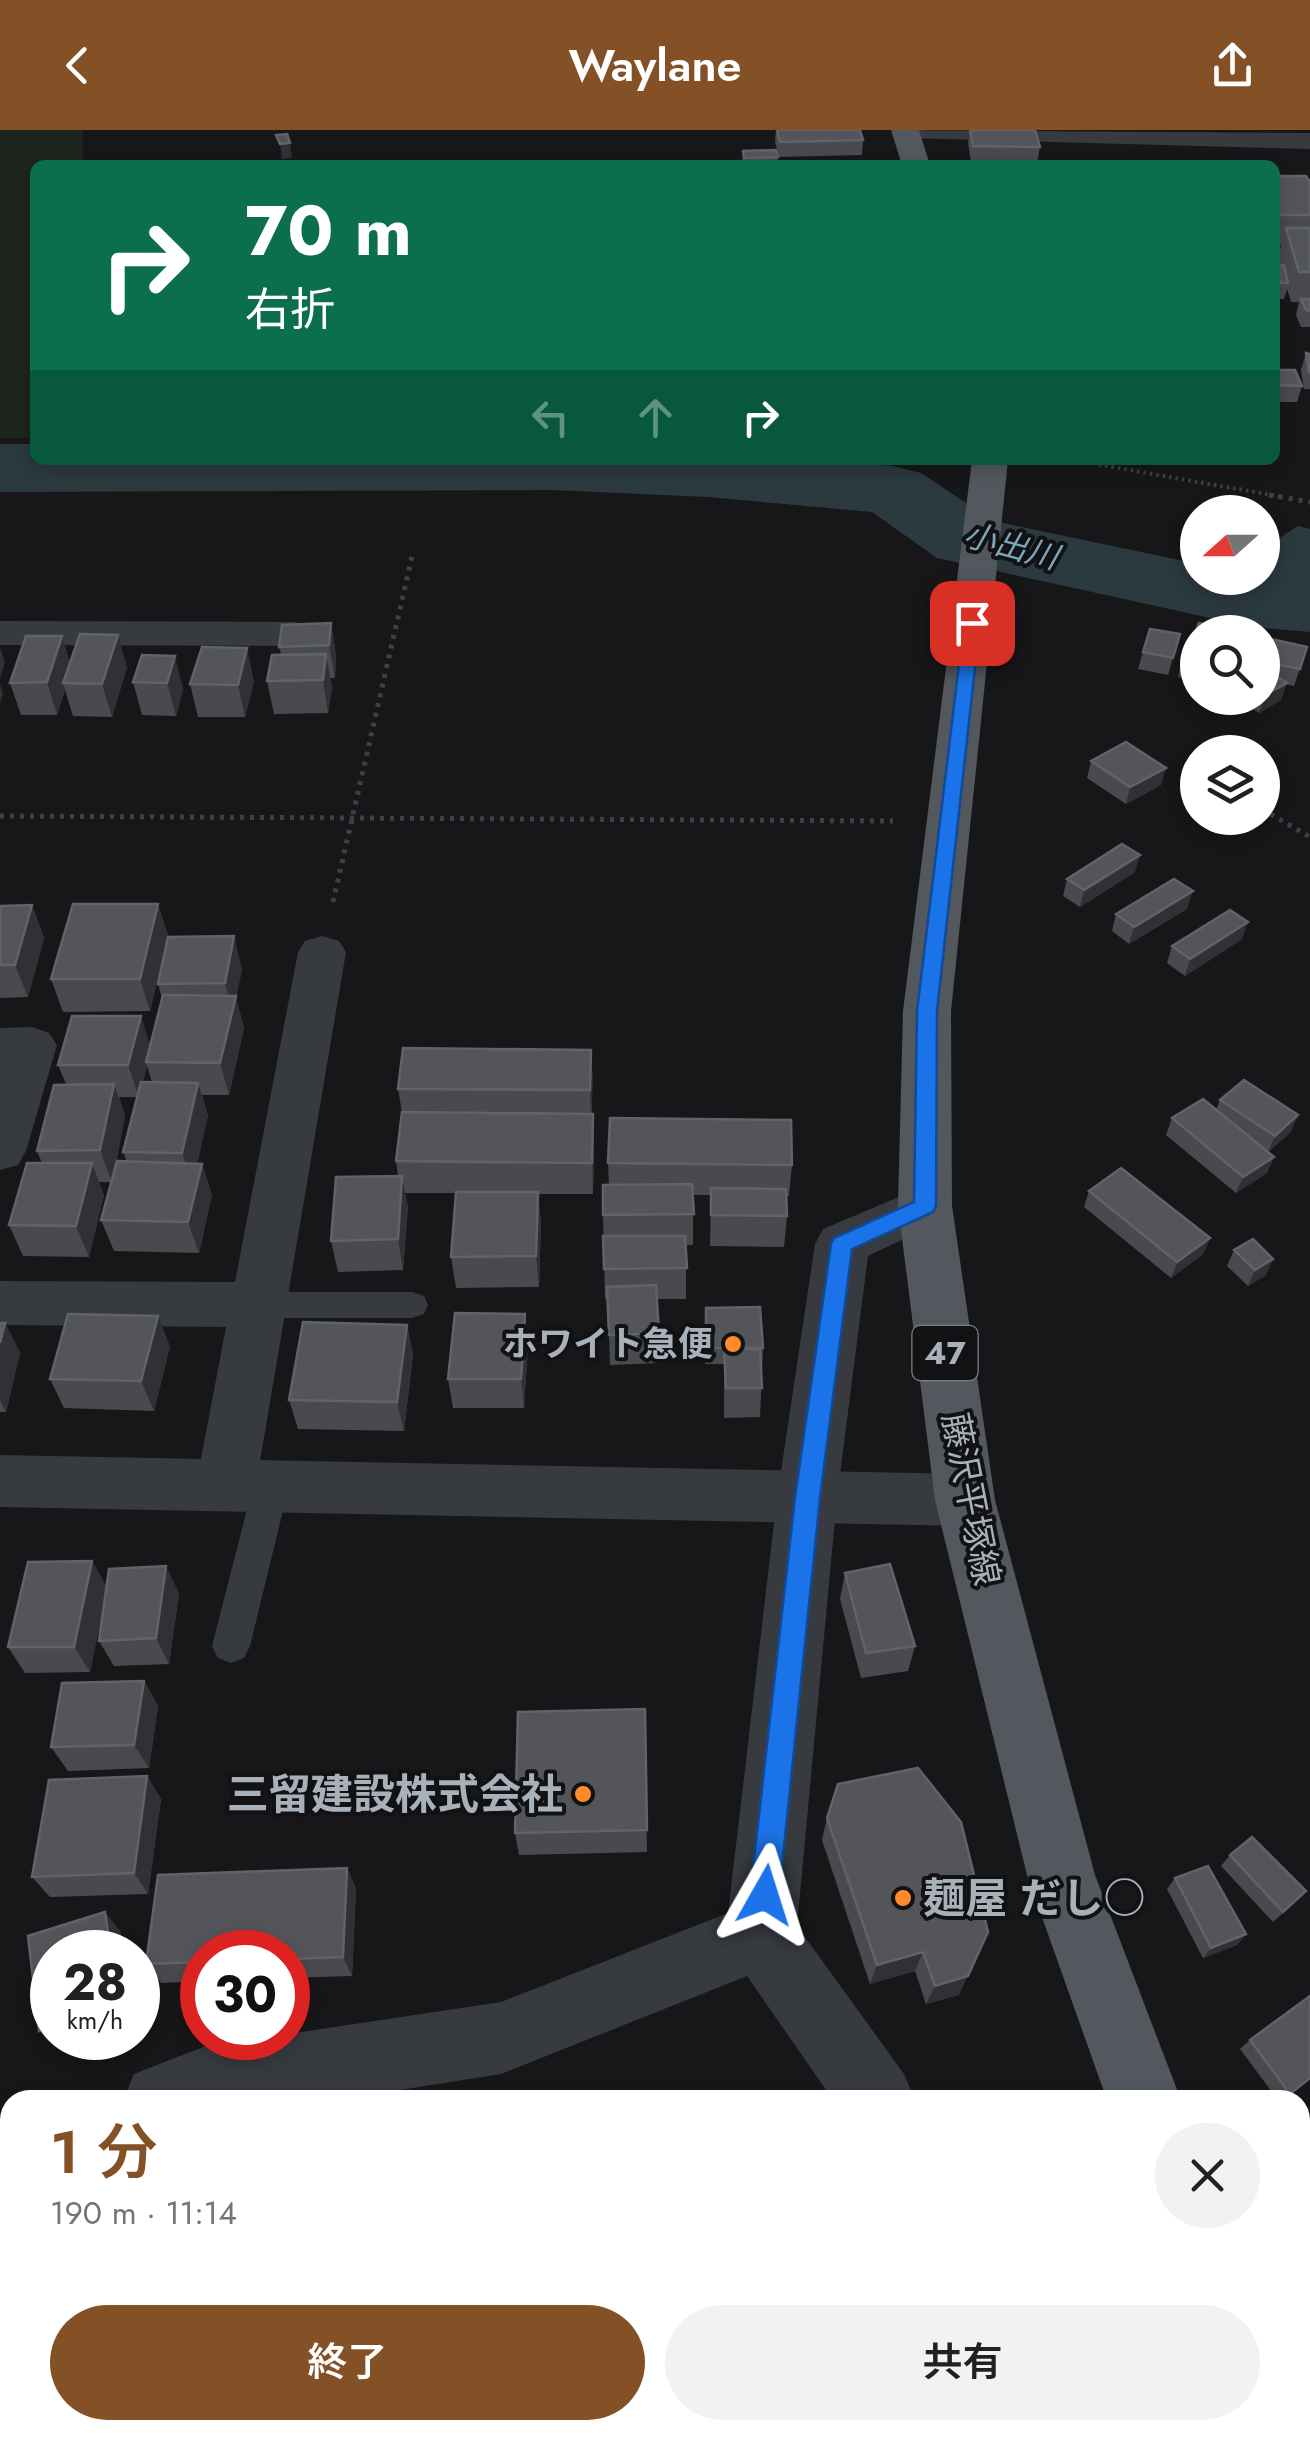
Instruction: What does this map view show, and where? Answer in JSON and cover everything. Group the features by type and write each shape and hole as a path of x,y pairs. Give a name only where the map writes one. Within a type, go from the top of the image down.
{"main road":[{"path":"906,130 915,160"},
{"name":"藤沢平塚線","path":"989,465 927,1011 925,1206 965,1500 1061,1875 1140,2090"}],"street":[{"path":"906,130 1310,141"},
{"path":"0,633 295,634"},
{"path":"248,1486 258,1305 322,952"},
{"path":"0,1046 32,1046 0,1151"},
{"path":"871,2090 760,1934 808,1498 842,1244 925,1206"},
{"path":"0,1303 258,1305"},
{"path":"0,1481 965,1500"},
{"path":"216,2090 501,2038 760,1934"}],"lane":[{"path":"258,1305 412,1305"},
{"path":"231,1646 248,1486"}],"path":[{"path":"1100,465 1310,502"},
{"path":"322,952 412,552"},
{"path":"0,816 949,821"},
{"path":"1280,820 1310,837"}],"shaded area":[{"path":"0,130 83,130 83,160 30,160 30,438 0,438"},
{"path":"1298,526 1310,529 1310,628 1280,620 1280,615 1246,610 1253,595 1280,595 1281,537"}],"building":[{"path":"777,130 860,130 863,140 780,142"},
{"path":"970,130 1035,130 1040,147 973,146"},
{"path":"287,134 290,143 280,144 276,135"},
{"path":"776,150 778,157 744,158 743,151"},
{"path":"1280,176 1306,176 1310,182 1310,215 1280,215"},
{"path":"1286,228 1310,228 1310,272 1299,272"},
{"path":"1280,265 1284,265 1288,283 1280,283"},
{"path":"1301,299 1310,299 1310,311 1306,310"},
{"path":"1280,370 1295,370 1302,386 1280,385"},
{"path":"331,623 329,645 279,647 282,625"},
{"path":"1150,629 1180,634 1173,658 1143,652"},
{"path":"80,634 118,635 102,684 63,683"},
{"path":"26,636 62,636 47,682 10,683"},
{"path":"1280,641 1307,647 1300,669 1280,665"},
{"path":"202,647 247,648 238,685 190,684"},
{"path":"326,654 323,680 267,681 272,655"},
{"path":"142,655 175,656 167,683 133,682"},
{"path":"1126,742 1166,768 1130,787 1091,761"},
{"path":"1122,844 1140,855 1084,890 1067,879"},
{"path":"1174,879 1193,891 1134,927 1116,914"},
{"path":"73,904 158,904 140,979 51,979"},
{"path":"32,905 15,965 0,965 0,906"},
{"path":"1230,910 1248,922 1190,959 1172,946"},
{"path":"234,936 225,983 158,984 168,937"},
{"path":"163,995 236,996 220,1063 146,1062"},
{"path":"72,1016 141,1016 128,1065 58,1065"},
{"path":"403,1048 591,1050 590,1090 398,1089"},
{"path":"1244,1080 1298,1115 1275,1136 1220,1100"},
{"path":"141,1082 198,1083 182,1153 123,1152"},
{"path":"114,1084 100,1150 37,1151 54,1085"},
{"path":"1203,1099 1274,1157 1243,1177 1172,1118"},
{"path":"402,1112 593,1114 592,1163 396,1161"},
{"path":"610,1118 791,1120 792,1165 608,1163"},
{"path":"117,1161 202,1164 188,1222 101,1220"},
{"path":"27,1163 92,1163 76,1226 9,1225"},
{"path":"1121,1168 1210,1238 1177,1262 1089,1191"},
{"path":"402,1176 398,1239 331,1241 336,1177"},
{"path":"692,1184 694,1214 603,1215 603,1185"},
{"path":"711,1188 786,1189 787,1216 711,1215"},
{"path":"456,1192 538,1192 536,1256 451,1257"},
{"path":"603,1236 685,1236 687,1268 604,1269"},
{"path":"1253,1239 1273,1259 1255,1270 1234,1250"},
{"path":"656,1285 659,1333 609,1335 607,1287"},
{"path":"760,1307 763,1348 706,1348 706,1308"},
{"path":"455,1313 525,1314 521,1379 448,1379"},
{"path":"68,1314 158,1316 141,1381 50,1379"},
{"path":"303,1322 407,1325 397,1402 289,1400"},
{"path":"724,1349 760,1349 762,1388 726,1388"},
{"path":"92,1561 74,1647 8,1647 28,1562"},
{"path":"890,1564 915,1646 866,1653 845,1573"},
{"path":"166,1566 156,1638 99,1641 109,1569"},
{"path":"144,1681 134,1745 51,1747 62,1683"},
{"name":"三留建設株式会社","path":"645,1709 647,1830 515,1833 518,1712"},
{"name":"麺屋 だし○","path":"918,1768 961,1822 988,1932 968,1976 935,1986 923,1952 877,1965 827,1818 838,1784"},
{"path":"147,1776 134,1873 32,1877 49,1780"},
{"path":"1252,1837 1306,1891 1283,1912 1230,1855"},
{"path":"1208,1866 1246,1934 1211,1948 1175,1878"},
{"path":"347,1868 343,1957 310,1958 310,1930 180,1930 180,1963 160,1964 160,1930 151,1930 158,1875"},
{"path":"105,1912 108,1930 47,1930"},
{"path":"1310,1996 1310,2078 1295,2090 1287,2090 1250,2040"}],"waterway":[{"name":"小出川","path":"0,468 553,466 708,473 893,490 966,540 1251,601 1310,606"}],"place":[{"name":"ホワイト急便","path":"733,1344"},
{"name":"三留建設株式会社","path":"583,1794"},
{"name":"麺屋 だし○","path":"903,1898"}],"route":[{"path":"765,1895 808,1498 842,1244 925,1206 927,1011 972,623"}]}
